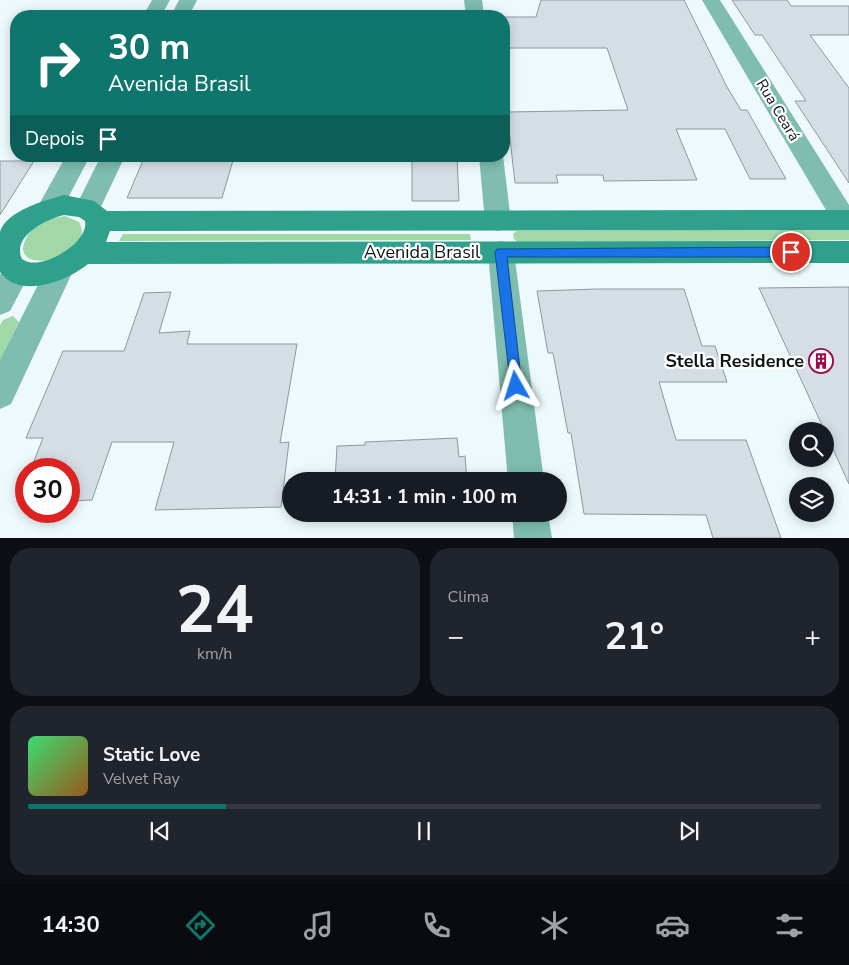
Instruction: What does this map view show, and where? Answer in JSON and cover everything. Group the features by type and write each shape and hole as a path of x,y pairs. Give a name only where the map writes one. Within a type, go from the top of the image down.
{"main road":[{"path":"76,205 94,215 96,237 85,253 59,270 42,274 28,274 8,259 8,242 12,222 50,208 76,205"},
{"name":"Avenida Brasil","path":"94,215 498,221 847,220"},
{"name":"Avenida Brasil","path":"85,253 849,252"}],"street":[{"name":"Rua Ceará","path":"711,0 847,220"},
{"path":"50,208 75,162"},
{"path":"94,215 111,162"},
{"path":"491,162 498,221"},
{"path":"501,252 525,472"},
{"path":"0,302 8,259"},
{"path":"0,394 59,270"},
{"path":"531,522 532,538"}],"green space":[{"path":"65,216 79,222 82,236 76,247 65,255 51,260 37,261 27,257 23,249 31,231 44,222"},
{"path":"849,229 849,240 518,242 514,239 513,234 517,231"},
{"path":"123,234 470,234 471,240 119,241"},
{"path":"13,316 19,322 0,361 0,325 3,320"}],"building":[{"path":"541,0 684,0 727,87 741,110 747,110 786,179 750,179 725,129 676,129 697,180 604,181 603,175 556,175 558,183 515,183 510,139 510,112 628,110 607,48 510,48 510,17 536,17"},
{"path":"732,0 787,0 791,6 849,6 849,35 810,35 849,88 849,183 795,101 806,101 762,35 755,35"},
{"path":"0,161 33,162 0,215"},
{"path":"142,162 233,162 222,198 127,198"},
{"path":"412,162 457,162 459,201 412,201"},
{"name":"Stella Residence","path":"849,287 849,484 834,451 834,422 821,422 759,288"},
{"path":"684,289 702,346 715,346 727,382 659,382 676,440 746,440 781,538 713,538 706,515 584,514 571,433 568,433 553,353 548,353 537,291"},
{"path":"171,292 159,333 190,331 187,344 297,344 280,443 289,442 285,472 282,472 281,507 155,510 174,442 112,442 92,500 80,501 80,458 35,458 43,438 26,438 63,351 124,351 144,293"},
{"path":"457,438 459,457 465,456 466,472 336,472 337,446 365,445 365,442"}],"place":[{"name":"Stella Residence","path":"821,361"}],"route":[{"path":"516,386 501,252 791,252"}]}
